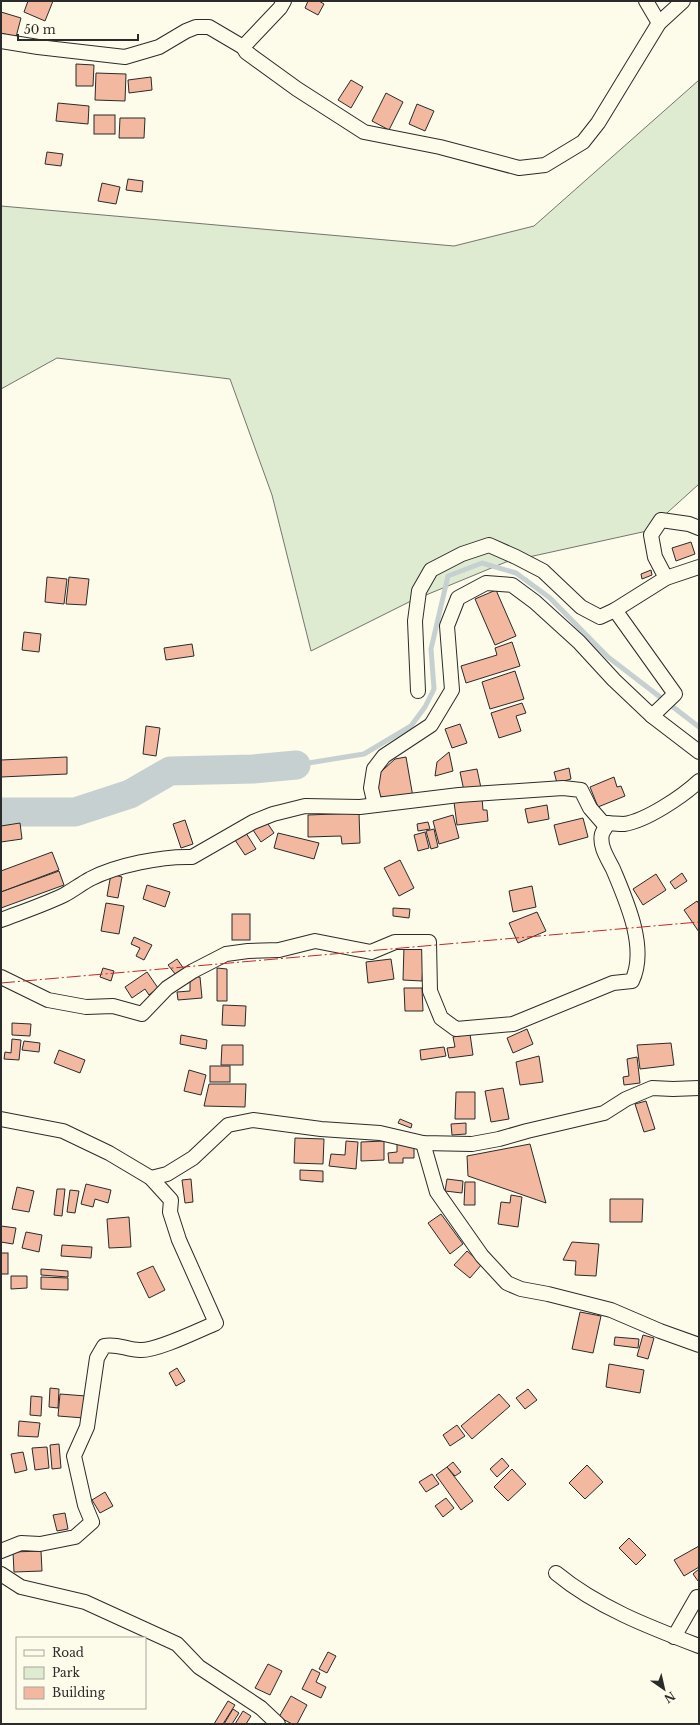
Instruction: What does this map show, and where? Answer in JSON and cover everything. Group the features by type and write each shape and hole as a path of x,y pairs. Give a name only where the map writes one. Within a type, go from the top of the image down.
{"street":[{"path":"243,47 280,8 284,1"},
{"path":"646,1 660,23"},
{"path":"1,41 38,48 126,57 159,47 186,31 196,27 208,27 243,47 246,52 297,89 364,132 440,147 519,168 545,165 583,142 598,123 660,23 683,1"},
{"path":"666,578 655,557 651,535 660,520 689,524 699,528"},
{"path":"418,691 415,621 419,591 431,570 462,554 489,545 516,556 543,571 581,607 600,617 615,610 666,578 699,567"},
{"path":"374,805 371,788 374,769 384,756 431,725 452,690 447,626 458,598 486,582 512,584 535,602 579,642 614,680 652,716 699,752"},
{"path":"615,610 675,694 652,716"},
{"path":"1,920 31,909 65,894 91,879 117,869 180,857 192,857 253,822 273,814 306,806 360,807 459,795 563,788 580,790 590,808 603,824 625,824 653,813 687,793 699,781"},
{"path":"1,977 48,1000 86,1007 113,1006 142,1014 167,988 193,971 226,954 248,951 279,950 315,941 371,952 395,942 429,942 430,991 441,1018 456,1029 513,1024 606,985 632,981 636,972 636,942 630,910 603,848 602,834 608,823"},
{"path":"151,1178 167,1174 193,1158 228,1125 253,1120 321,1129 380,1132 423,1143 472,1144 499,1139 526,1131 604,1113 626,1100 652,1088 699,1088"},
{"path":"1,1119 62,1131 109,1153 151,1178 171,1200 170,1212 179,1240 216,1323 170,1343 141,1351 113,1344 104,1346 97,1358 87,1427 74,1456 85,1505 92,1522 75,1537 40,1544 21,1543 1,1551"},
{"path":"423,1143 437,1192 482,1256 507,1283 521,1289 548,1294 611,1310 699,1346"},
{"path":"556,1573 574,1588 627,1617 699,1646"},
{"path":"1,1574 21,1587 85,1602 177,1644 199,1667 261,1708 278,1724"},
{"path":"674,1637 697,1597"}],"green space":[{"path":"699,80 699,484 647,531 506,562 409,602 311,651 272,495 230,379 57,358 1,389 1,206 454,246 534,226"}],"building":[{"path":"28,1 53,1 45,21 24,12"},
{"path":"308,1 319,1 324,4 318,15 305,8"},
{"path":"1,12 21,18 16,37 1,33"},
{"path":"76,64 94,65 93,86 76,86"},
{"path":"96,73 126,74 125,101 95,100"},
{"path":"151,77 152,90 129,93 128,80"},
{"path":"351,80 363,87 351,108 338,100"},
{"path":"386,93 403,102 389,130 372,121"},
{"path":"58,103 89,106 88,124 56,121"},
{"path":"417,104 434,111 425,131 409,124"},
{"path":"94,115 115,115 115,134 94,134"},
{"path":"120,118 145,118 144,138 119,138"},
{"path":"47,152 63,154 61,166 45,164"},
{"path":"128,179 143,181 142,192 126,190"},
{"path":"102,183 120,187 116,204 98,201"},
{"path":"691,542 695,554 676,561 672,548"},
{"path":"651,570 652,575 642,579 641,574"},
{"path":"47,577 67,579 64,604 45,602"},
{"path":"69,577 89,579 86,605 66,604"},
{"path":"496,590 516,636 495,645 475,599"},
{"path":"24,632 41,634 39,652 22,650"},
{"path":"512,642 520,666 466,683 461,666 497,655 495,648"},
{"path":"192,644 194,656 166,660 164,648"},
{"path":"515,671 524,699 490,709 482,682"},
{"path":"522,703 526,713 516,716 521,731 499,738 491,713"},
{"path":"460,724 467,743 452,748 445,729"},
{"path":"146,726 160,728 156,756 143,754"},
{"path":"449,752 453,771 435,776 437,762"},
{"path":"67,757 67,774 1,777 1,760"},
{"path":"406,757 413,797 378,797 373,779 395,759"},
{"path":"569,768 571,779 557,783 554,772"},
{"path":"477,769 481,788 464,791 460,772"},
{"path":"614,777 617,787 621,786 625,796 598,807 590,787"},
{"path":"482,798 483,810 487,810 488,821 457,825 454,802"},
{"path":"547,805 549,819 528,823 525,809"},
{"path":"359,813 360,843 342,844 341,836 308,837 308,815"},
{"path":"453,815 459,838 439,844 433,821"},
{"path":"583,818 588,837 559,845 554,825"},
{"path":"185,820 193,844 181,848 173,824"},
{"path":"266,821 274,833 261,842 253,830"},
{"path":"428,822 430,829 418,831 417,824"},
{"path":"20,823 22,839 1,842 1,826"},
{"path":"434,829 438,847 431,849 426,831"},
{"path":"425,832 429,848 418,851 414,835"},
{"path":"246,833 256,849 245,855 235,840"},
{"path":"278,833 319,843 314,859 274,848"},
{"path":"52,852 59,870 1,892 1,871"},
{"path":"400,860 414,888 399,896 384,868"},
{"path":"59,871 64,885 1,908 1,892"},
{"path":"682,873 687,881 675,889 670,882"},
{"path":"111,874 122,877 118,898 107,896"},
{"path":"656,874 666,890 643,905 633,889"},
{"path":"147,885 170,892 165,907 143,899"},
{"path":"532,886 536,907 513,912 509,891"},
{"path":"697,901 699,904 699,932 684,910"},
{"path":"106,903 124,906 119,934 101,931"},
{"path":"393,908 410,909 409,918 393,916"},
{"path":"537,912 546,931 518,943 509,923"},
{"path":"232,914 250,914 250,940 232,940"},
{"path":"134,937 152,945 144,960 136,956 140,948 131,944"},
{"path":"404,946 424,947 422,981 403,980"},
{"path":"177,959 184,969 176,975 168,965"},
{"path":"391,959 394,979 368,983 366,962"},
{"path":"103,968 114,971 111,981 100,977"},
{"path":"217,968 227,969 227,1001 217,1001"},
{"path":"147,972 158,988 149,995 145,989 132,998 125,987"},
{"path":"190,977 200,977 202,998 178,1000 177,992 190,991"},
{"path":"404,988 422,988 423,1011 405,1011"},
{"path":"223,1005 246,1006 245,1026 222,1025"},
{"path":"12,1023 31,1024 30,1036 12,1035"},
{"path":"527,1029 533,1044 513,1053 507,1038"},
{"path":"470,1034 473,1055 449,1058 447,1048 455,1047 453,1037"},
{"path":"181,1035 207,1040 206,1049 180,1044"},
{"path":"12,1039 21,1040 19,1060 4,1059 5,1052 11,1053"},
{"path":"24,1041 40,1043 39,1052 22,1050"},
{"path":"671,1043 674,1065 640,1069 637,1045"},
{"path":"222,1045 243,1045 243,1065 221,1065"},
{"path":"444,1047 446,1056 421,1060 420,1050"},
{"path":"59,1050 85,1060 80,1073 54,1063"},
{"path":"539,1056 543,1082 520,1085 516,1062"},
{"path":"637,1057 640,1083 624,1085 623,1077 629,1076 627,1059"},
{"path":"210,1066 230,1066 230,1082 210,1082"},
{"path":"189,1070 206,1075 201,1095 184,1091"},
{"path":"209,1084 246,1084 245,1107 204,1106"},
{"path":"503,1088 509,1119 491,1122 485,1091"},
{"path":"456,1092 475,1092 475,1119 455,1119"},
{"path":"646,1101 655,1129 644,1132 635,1104"},
{"path":"400,1119 412,1124 411,1128 398,1123"},
{"path":"466,1123 466,1134 452,1135 451,1124"},
{"path":"295,1138 324,1139 323,1164 294,1163"},
{"path":"346,1141 358,1142 356,1169 329,1166 331,1154 345,1155"},
{"path":"384,1141 384,1160 361,1161 361,1142"},
{"path":"397,1144 414,1144 414,1158 403,1158 403,1163 389,1163 388,1153 397,1152"},
{"path":"530,1144 546,1203 468,1176 467,1156"},
{"path":"300,1170 323,1171 323,1182 300,1180"},
{"path":"191,1179 193,1202 185,1203 182,1180"},
{"path":"447,1179 463,1181 462,1193 445,1191"},
{"path":"465,1182 475,1182 475,1205 464,1205"},
{"path":"86,1184 111,1190 108,1203 95,1199 93,1207 81,1204"},
{"path":"17,1187 34,1191 29,1212 12,1209"},
{"path":"57,1189 65,1189 62,1216 54,1215"},
{"path":"70,1190 79,1191 75,1213 67,1212"},
{"path":"511,1195 522,1197 518,1227 498,1224 501,1202 510,1203"},
{"path":"610,1199 643,1199 642,1222 610,1222"},
{"path":"441,1214 463,1244 450,1254 428,1223"},
{"path":"129,1217 131,1247 109,1248 107,1219"},
{"path":"1,1226 16,1228 13,1244 1,1242"},
{"path":"26,1232 42,1235 39,1252 22,1248"},
{"path":"572,1242 599,1244 596,1276 575,1275 576,1261 563,1260"},
{"path":"62,1245 92,1247 91,1258 61,1256"},
{"path":"467,1251 482,1264 470,1278 454,1265"},
{"path":"1,1253 8,1253 8,1274 1,1274"},
{"path":"153,1266 165,1290 149,1298 137,1273"},
{"path":"41,1269 68,1271 68,1277 41,1275"},
{"path":"11,1276 27,1276 27,1288 11,1289"},
{"path":"41,1277 68,1278 68,1290 41,1289"},
{"path":"580,1312 601,1316 593,1353 572,1349"},
{"path":"643,1335 654,1338 648,1359 637,1356"},
{"path":"615,1337 639,1339 638,1348 614,1345"},
{"path":"609,1364 644,1370 640,1393 606,1387"},
{"path":"177,1368 185,1381 176,1386 169,1373"},
{"path":"50,1388 59,1389 58,1408 49,1407"},
{"path":"528,1389 537,1400 525,1409 516,1398"},
{"path":"60,1394 86,1396 84,1418 58,1416"},
{"path":"499,1394 510,1406 472,1439 461,1426"},
{"path":"31,1396 42,1397 41,1416 30,1415"},
{"path":"19,1421 40,1423 38,1437 18,1436"},
{"path":"457,1425 465,1436 450,1446 443,1435"},
{"path":"59,1444 61,1468 52,1469 50,1445"},
{"path":"47,1447 49,1468 35,1470 32,1448"},
{"path":"23,1452 27,1470 15,1473 11,1454"},
{"path":"502,1458 509,1466 497,1477 490,1469"},
{"path":"453,1462 461,1472 455,1476 447,1467"},
{"path":"587,1465 603,1482 585,1499 569,1483"},
{"path":"447,1467 473,1501 461,1510 436,1475"},
{"path":"512,1469 526,1484 508,1501 494,1487"},
{"path":"432,1474 439,1484 426,1492 419,1482"},
{"path":"105,1492 113,1506 100,1513 92,1500"},
{"path":"446,1498 454,1508 443,1517 435,1506"},
{"path":"65,1513 68,1529 57,1531 53,1515"},
{"path":"629,1538 646,1555 636,1565 619,1548"},
{"path":"699,1546 699,1567 684,1576 674,1560"},
{"path":"41,1551 42,1571 14,1572 13,1552"},
{"path":"699,1569 699,1580 698,1581 693,1574"},
{"path":"328,1652 336,1656 327,1673 319,1669"},
{"path":"268,1664 282,1671 270,1695 255,1688"},
{"path":"312,1669 320,1673 316,1682 326,1687 321,1698 302,1689"},
{"path":"291,1696 307,1705 297,1724 292,1724 279,1717"},
{"path":"228,1701 235,1705 223,1724 214,1724"},
{"path":"233,1709 239,1713 232,1724 224,1724"},
{"path":"243,1711 251,1716 246,1724 235,1724"}],"waterway":[{"path":"296,765 364,754 411,726 425,707 434,689 431,649 448,576 482,563 516,573 550,598 608,657 699,727"},
{"path":"1,812 75,812 130,794 170,771 253,769 296,765"}],"power":[{"path":"1,983 699,922"}]}
